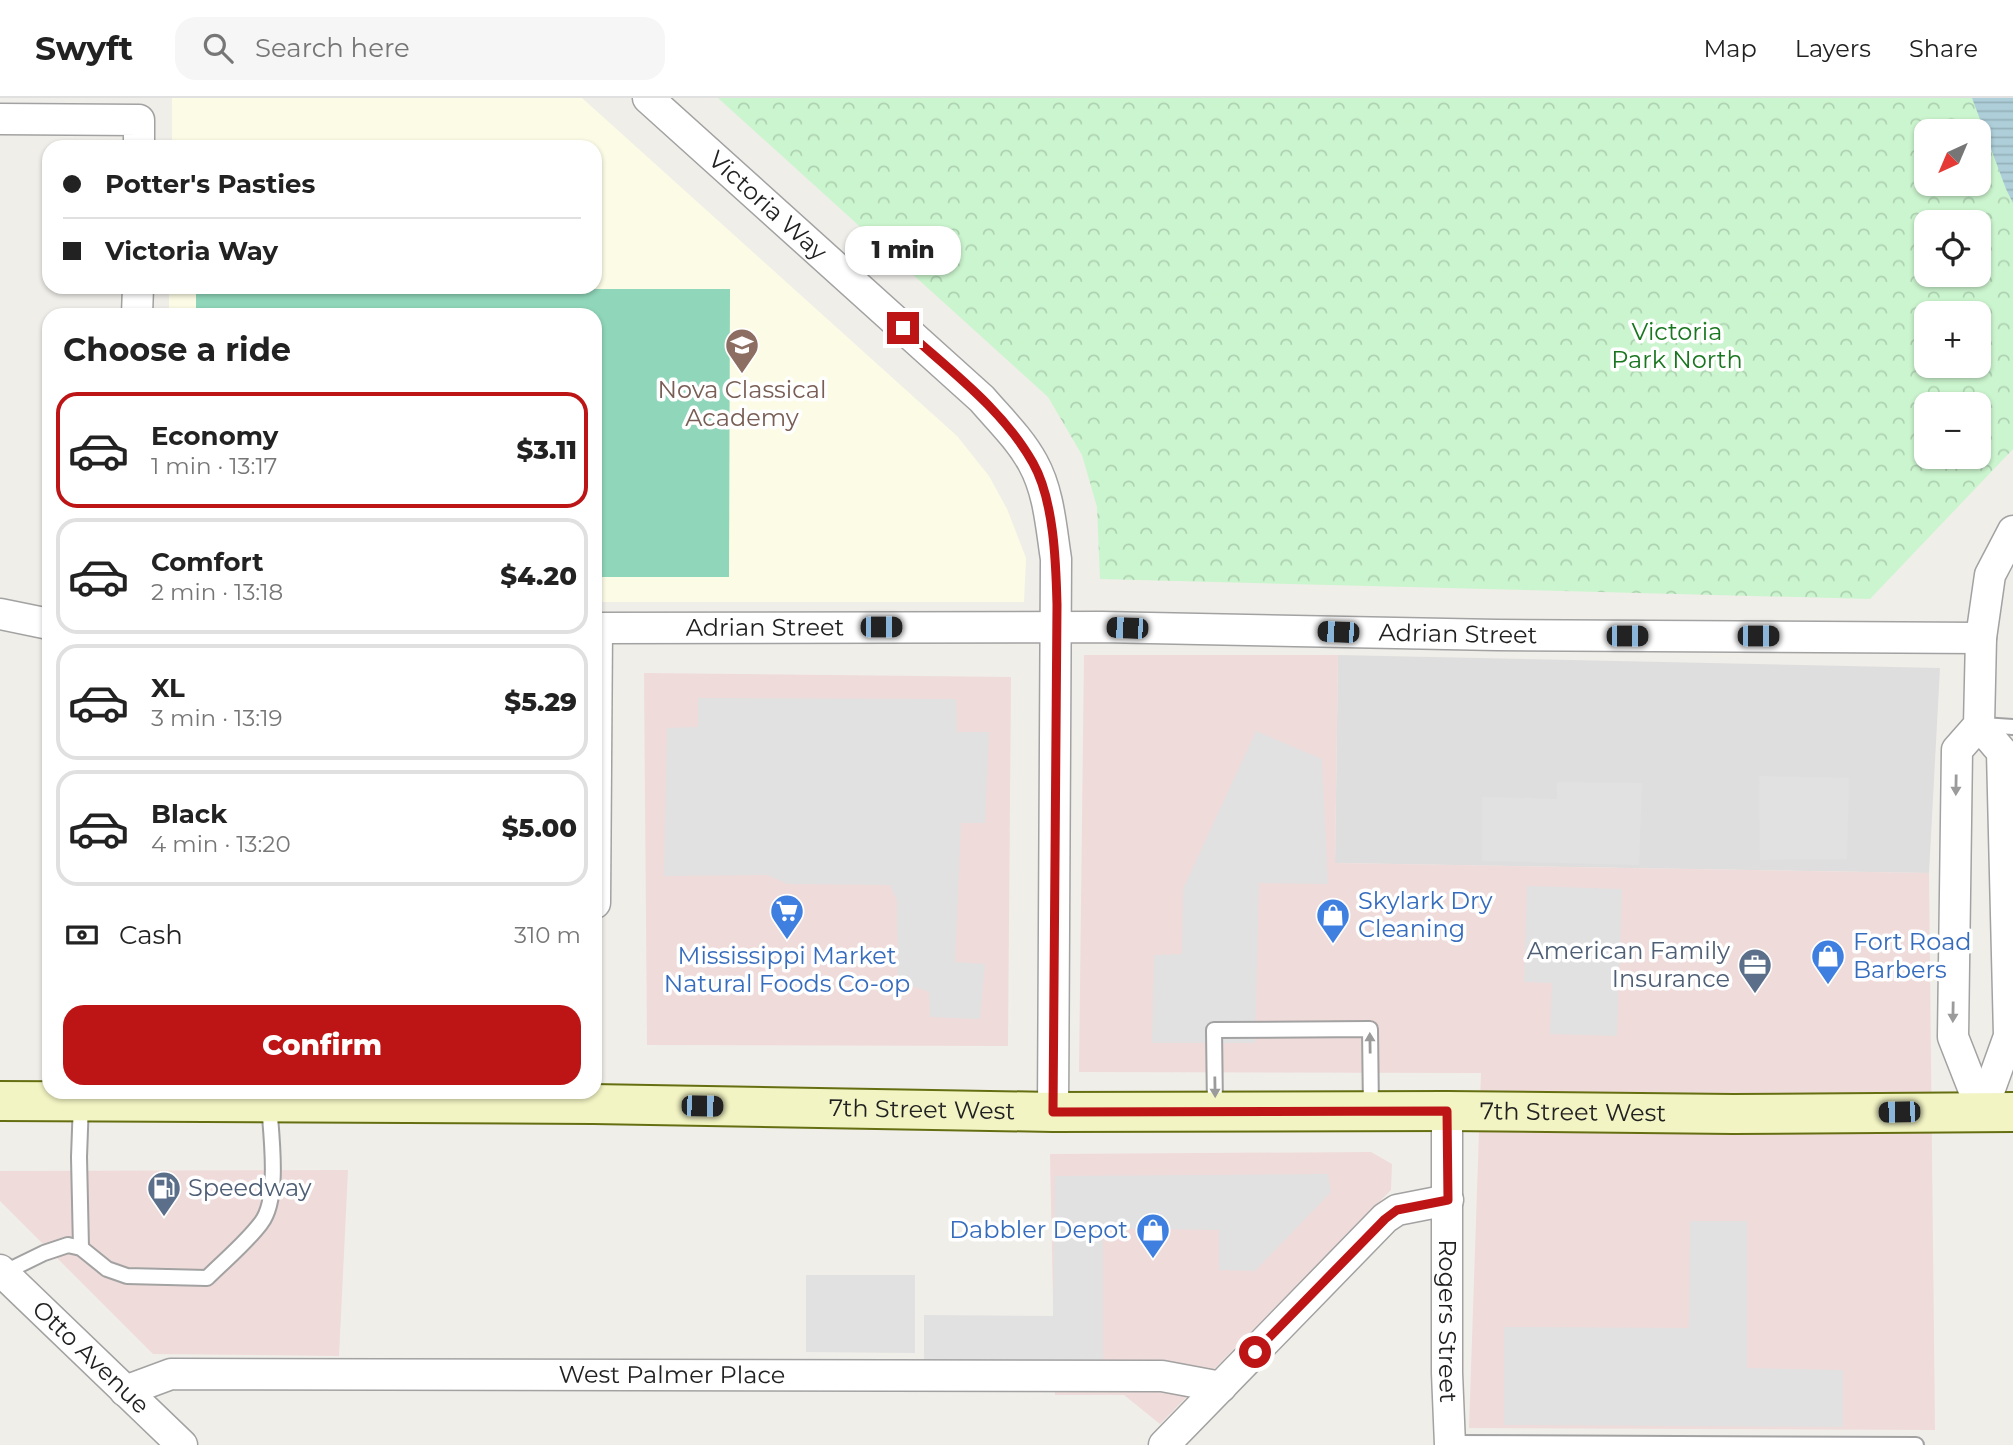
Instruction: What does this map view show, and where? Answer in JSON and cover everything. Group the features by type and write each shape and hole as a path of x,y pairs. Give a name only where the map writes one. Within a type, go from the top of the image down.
{"main road":[{"name":"7th Street West","path":"602,1098 1053,1112 1998,1112"},
{"name":"7th Street West","path":"0,1101 512,1099"}],"street":[{"name":"Victoria Way","path":"648,98 982,400 1016,436 1034,465 1047,502 1056,559 1053,1112"},
{"path":"0,119 139,134"},
{"path":"1998,1112 1953,1037 1956,750 1979,725 1981,638 1990,575 2013,531"},
{"path":"0,614 42,623"},
{"name":"Adrian Street","path":"602,628 1057,627 1510,635 1981,638"},
{"path":"1979,725 2002,752 2009,1036 1998,1112"},
{"name":"Rogers Street","path":"1447,1111 1447,1373 1450,1444"},
{"path":"1164,1445 1385,1219 1397,1210 1448,1200"},
{"name":"Otto Avenue","path":"1,1272 182,1445"},
{"name":"West Palmer Place","path":"125,1391 171,1374 1162,1376 1221,1387"}],"lane":[{"path":"1979,725 2013,727"},
{"path":"1215,1112 1214,1030 1370,1029 1371,1112"},
{"path":"81,1101 81,1248"},
{"path":"1,1272 68,1245 81,1248 107,1269 127,1276 207,1278 263,1221 271,1202 269,1102"},
{"path":"1450,1444 1916,1445"}],"shaded area":[{"name":"Nova Classical Academy","path":"172,98 582,98 957,436 989,476 1007,509 1026,558 1024,602 602,602 602,308 169,308 169,294 602,294 602,140 172,140"},
{"path":"1084,655 1338,655 1335,863 1929,873 1935,1430 1469,1428 1481,1073 1079,1072"},
{"path":"1338,655 1940,668 1929,873 1335,863"},
{"path":"644,673 1011,677 1008,1046 647,1045"},
{"path":"698,698 956,699 957,732 989,732 985,823 961,823 955,962 985,964 980,1019 930,1017 929,992 898,981 897,900 890,885 788,884 767,875 664,876 667,728 698,727"},
{"path":"1256,731 1322,759 1328,884 1259,883 1255,1043 1152,1043 1154,955 1182,954 1183,889"},
{"path":"1759,776 1849,778 1847,859 1760,860"},
{"path":"1557,782 1642,783 1639,865 1482,861 1482,797 1557,799"},
{"path":"1527,886 1622,889 1617,1036 1550,1034 1552,983 1524,982"},
{"path":"1371,1152 1392,1164 1391,1190 1160,1424 1124,1395 1055,1395 1050,1154"},
{"path":"348,1170 339,1356 153,1354 0,1201 0,1171"},
{"path":"1328,1174 1331,1192 1255,1271 1219,1270 1219,1230 1103,1228 1103,1376 924,1376 924,1315 1053,1316 1055,1176"},
{"path":"1690,1221 1747,1221 1747,1368 1843,1370 1843,1427 1504,1425 1504,1327 1689,1328"},
{"path":"806,1275 915,1275 915,1353 806,1352"}],"green space":[{"name":"Victoria Park North","path":"718,98 2013,98 2013,449 1870,599 1100,579 1097,507 1082,455 1048,397"},
{"path":"602,289 730,289 729,577 602,577 602,308 196,308 196,294 602,294"}],"water":[{"path":"1972,98 2013,98 2013,203 1992,152 1992,119 1980,119"}],"place":[{"name":"Nova Classical Academy","path":"742,375"},
{"name":"Mississippi Market Natural Foods Co-op","path":"787,941"},
{"name":"Skylark Dry Cleaning","path":"1333,945"},
{"name":"Fort Road Barbers","path":"1828,986"},
{"name":"American Family Insurance","path":"1755,995"},
{"name":"Speedway","path":"164,1218"},
{"name":"Dabbler Depot","path":"1153,1260"}],"route":[{"path":"903,328 982,400 1016,436 1034,465 1047,502 1056,559 1057,605 1053,1112 1447,1111 1448,1200 1397,1210 1385,1219 1255,1352"}]}
